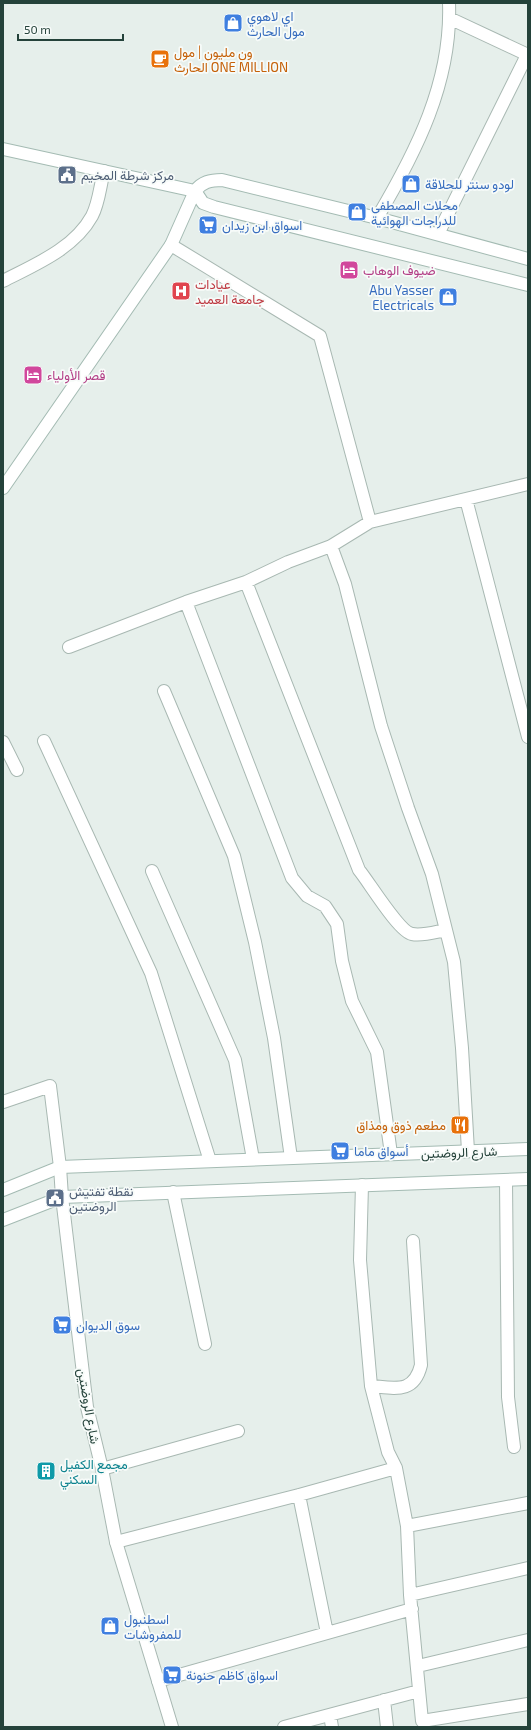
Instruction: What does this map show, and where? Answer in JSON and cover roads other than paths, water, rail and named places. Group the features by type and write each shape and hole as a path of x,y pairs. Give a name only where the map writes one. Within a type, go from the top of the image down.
{"street":[{"path":"377,218 414,152 432,108 446,60 449,3"},
{"path":"438,234 528,55 449,18"},
{"path":"3,149 195,191 203,203 214,207 528,285"},
{"path":"3,281 56,253 85,227 95,208 104,171"},
{"path":"3,488 171,245 195,191 199,186 206,182 222,180 377,218 528,259"},
{"path":"171,245 320,336 370,522"},
{"path":"69,647 186,602 246,582 288,562 331,546 370,522 528,484"},
{"path":"466,499 528,737"},
{"path":"331,546 345,584 381,726 432,874 454,962 462,1048 468,1151"},
{"path":"246,582 359,870 388,911 406,932 412,934 423,934 446,930"},
{"path":"186,602 292,878 306,896 325,906 337,924 342,961 352,1001 377,1052 391,1154"},
{"path":"164,691 234,856 255,942 274,1038 291,1158"},
{"path":"44,741 151,973 210,1161"},
{"path":"3,742 17,770"},
{"path":"152,870 235,1060 253,1159"},
{"path":"3,1102 50,1086 60,1167 3,1190"},
{"name":"شارع الروضتين","path":"172,1727 116,1542 102,1469 87,1407 62,1197 60,1167 528,1149"},
{"path":"3,1220 62,1197 528,1179"},
{"path":"506,1180 508,1397 514,1448"},
{"path":"362,1185 360,1260 371,1386 388,1452 396,1468 407,1526 410,1595 423,1724 528,1704"},
{"path":"173,1192 205,1344"},
{"path":"371,1386 402,1388 411,1384 418,1376 421,1365 413,1240"},
{"path":"102,1469 238,1431"},
{"path":"116,1542 299,1495 396,1468"},
{"path":"299,1495 327,1633"},
{"path":"407,1526 528,1503"},
{"path":"410,1595 528,1568"},
{"path":"158,1680 412,1609"},
{"path":"418,1666 528,1640"},
{"path":"284,1727 419,1691"},
{"path":"384,1700 387,1727"},
{"path":"330,1715 332,1727"}],"place":[{"name":"اي لاهوي مول الحارث","path":"233,23"},
{"name":"ون مليون | مول الحارث ONE MILLION","path":"160,59"},
{"name":"مركز شرطة المخيم","path":"67,175"},
{"name":"لودو سنتر للحلاقة","path":"411,184"},
{"name":"محلات المصطفى للدراجات الهوائية","path":"357,212"},
{"name":"اسواق ابن زيدان","path":"208,225"},
{"name":"ضيوف الوهاب","path":"349,270"},
{"name":"عيادات جامعة العميد","path":"181,291"},
{"name":"Abu Yasser Electricals","path":"448,297"},
{"name":"قصر الأولياء","path":"33,375"},
{"name":"مطعم ذوق ومذاق","path":"460,1125"},
{"name":"أسواق ماما","path":"340,1151"},
{"name":"نقطة تفتيش الروضتين","path":"55,1198"},
{"name":"سوق الديوان","path":"62,1325"},
{"name":"مجمع الكفيل السكني","path":"46,1471"},
{"name":"اسطنبول للمفروشات","path":"110,1626"},
{"name":"اسواق كاظم حنونة","path":"172,1675"}]}
